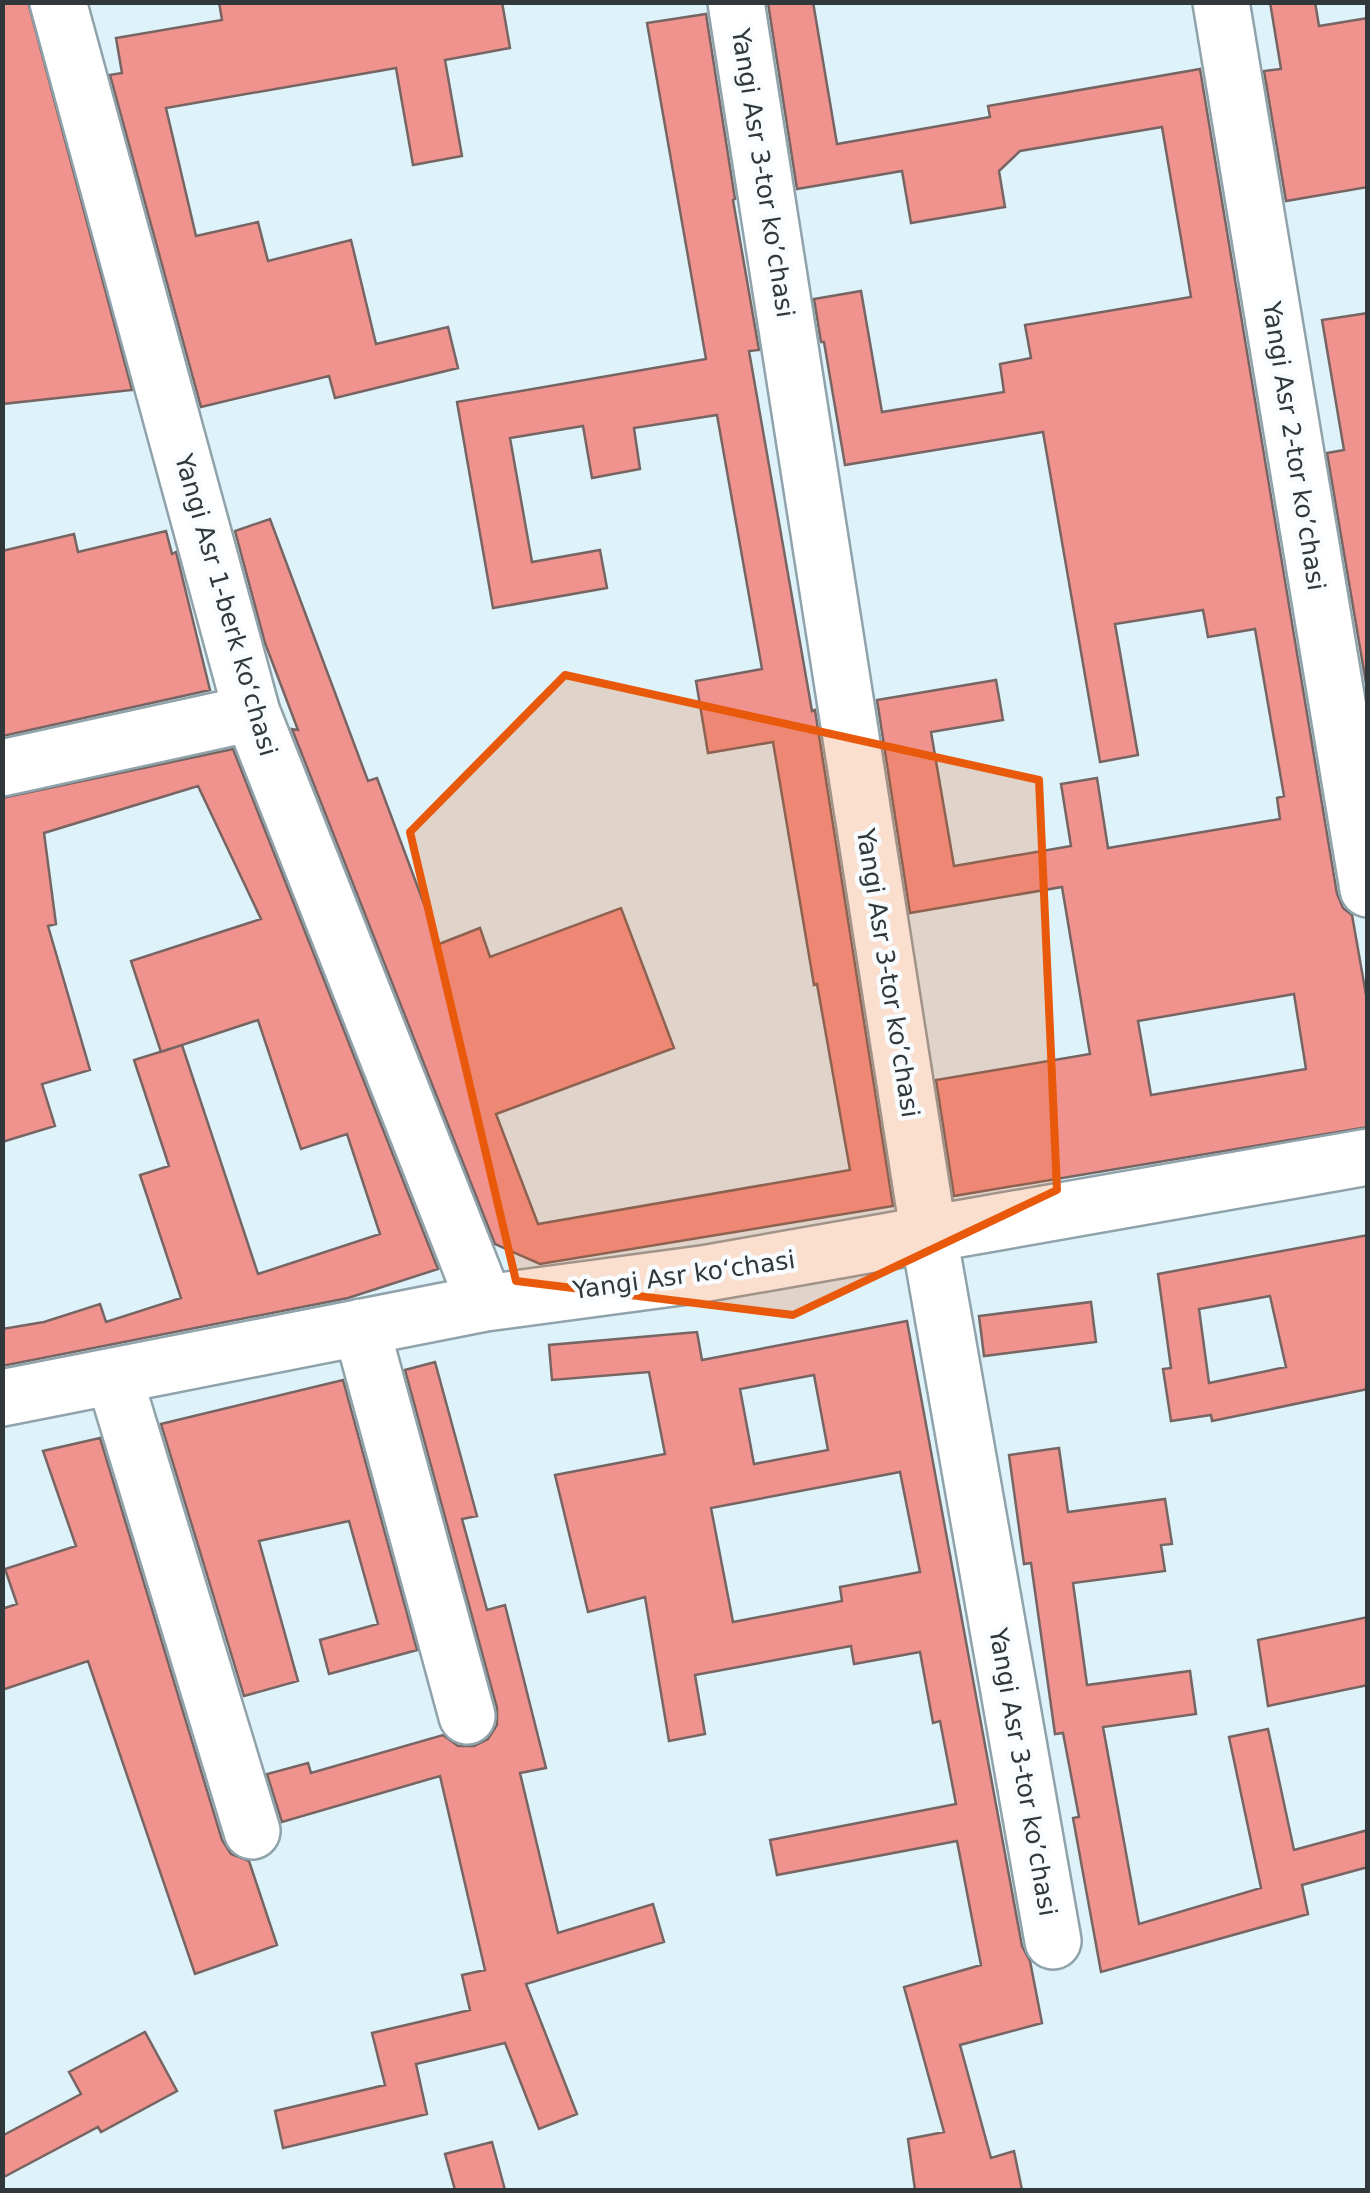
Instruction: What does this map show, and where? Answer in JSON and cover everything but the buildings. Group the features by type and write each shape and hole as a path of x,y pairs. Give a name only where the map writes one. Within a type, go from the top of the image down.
{"street":[{"name":"Yangi Asr 1-berk koʻchasi","path":"58,2 252,713 485,1303"},
{"name":"Yangi Asr 3-tor koʼchasi","path":"736,2 928,1236 1053,1941"},
{"name":"Yangi Asr 2-tor koʼchasi","path":"1221,2 1368,889"},
{"path":"2,768 252,713"},
{"name":"Yangi Asr koʻchasi","path":"2,1398 485,1303 702,1274 1368,1156"},
{"path":"361,1327 467,1716"},
{"path":"114,1378 252,1832"}],"highlighted area":[{"path":"565,675 1039,780 1057,1190 793,1315 516,1281 410,832"}]}
